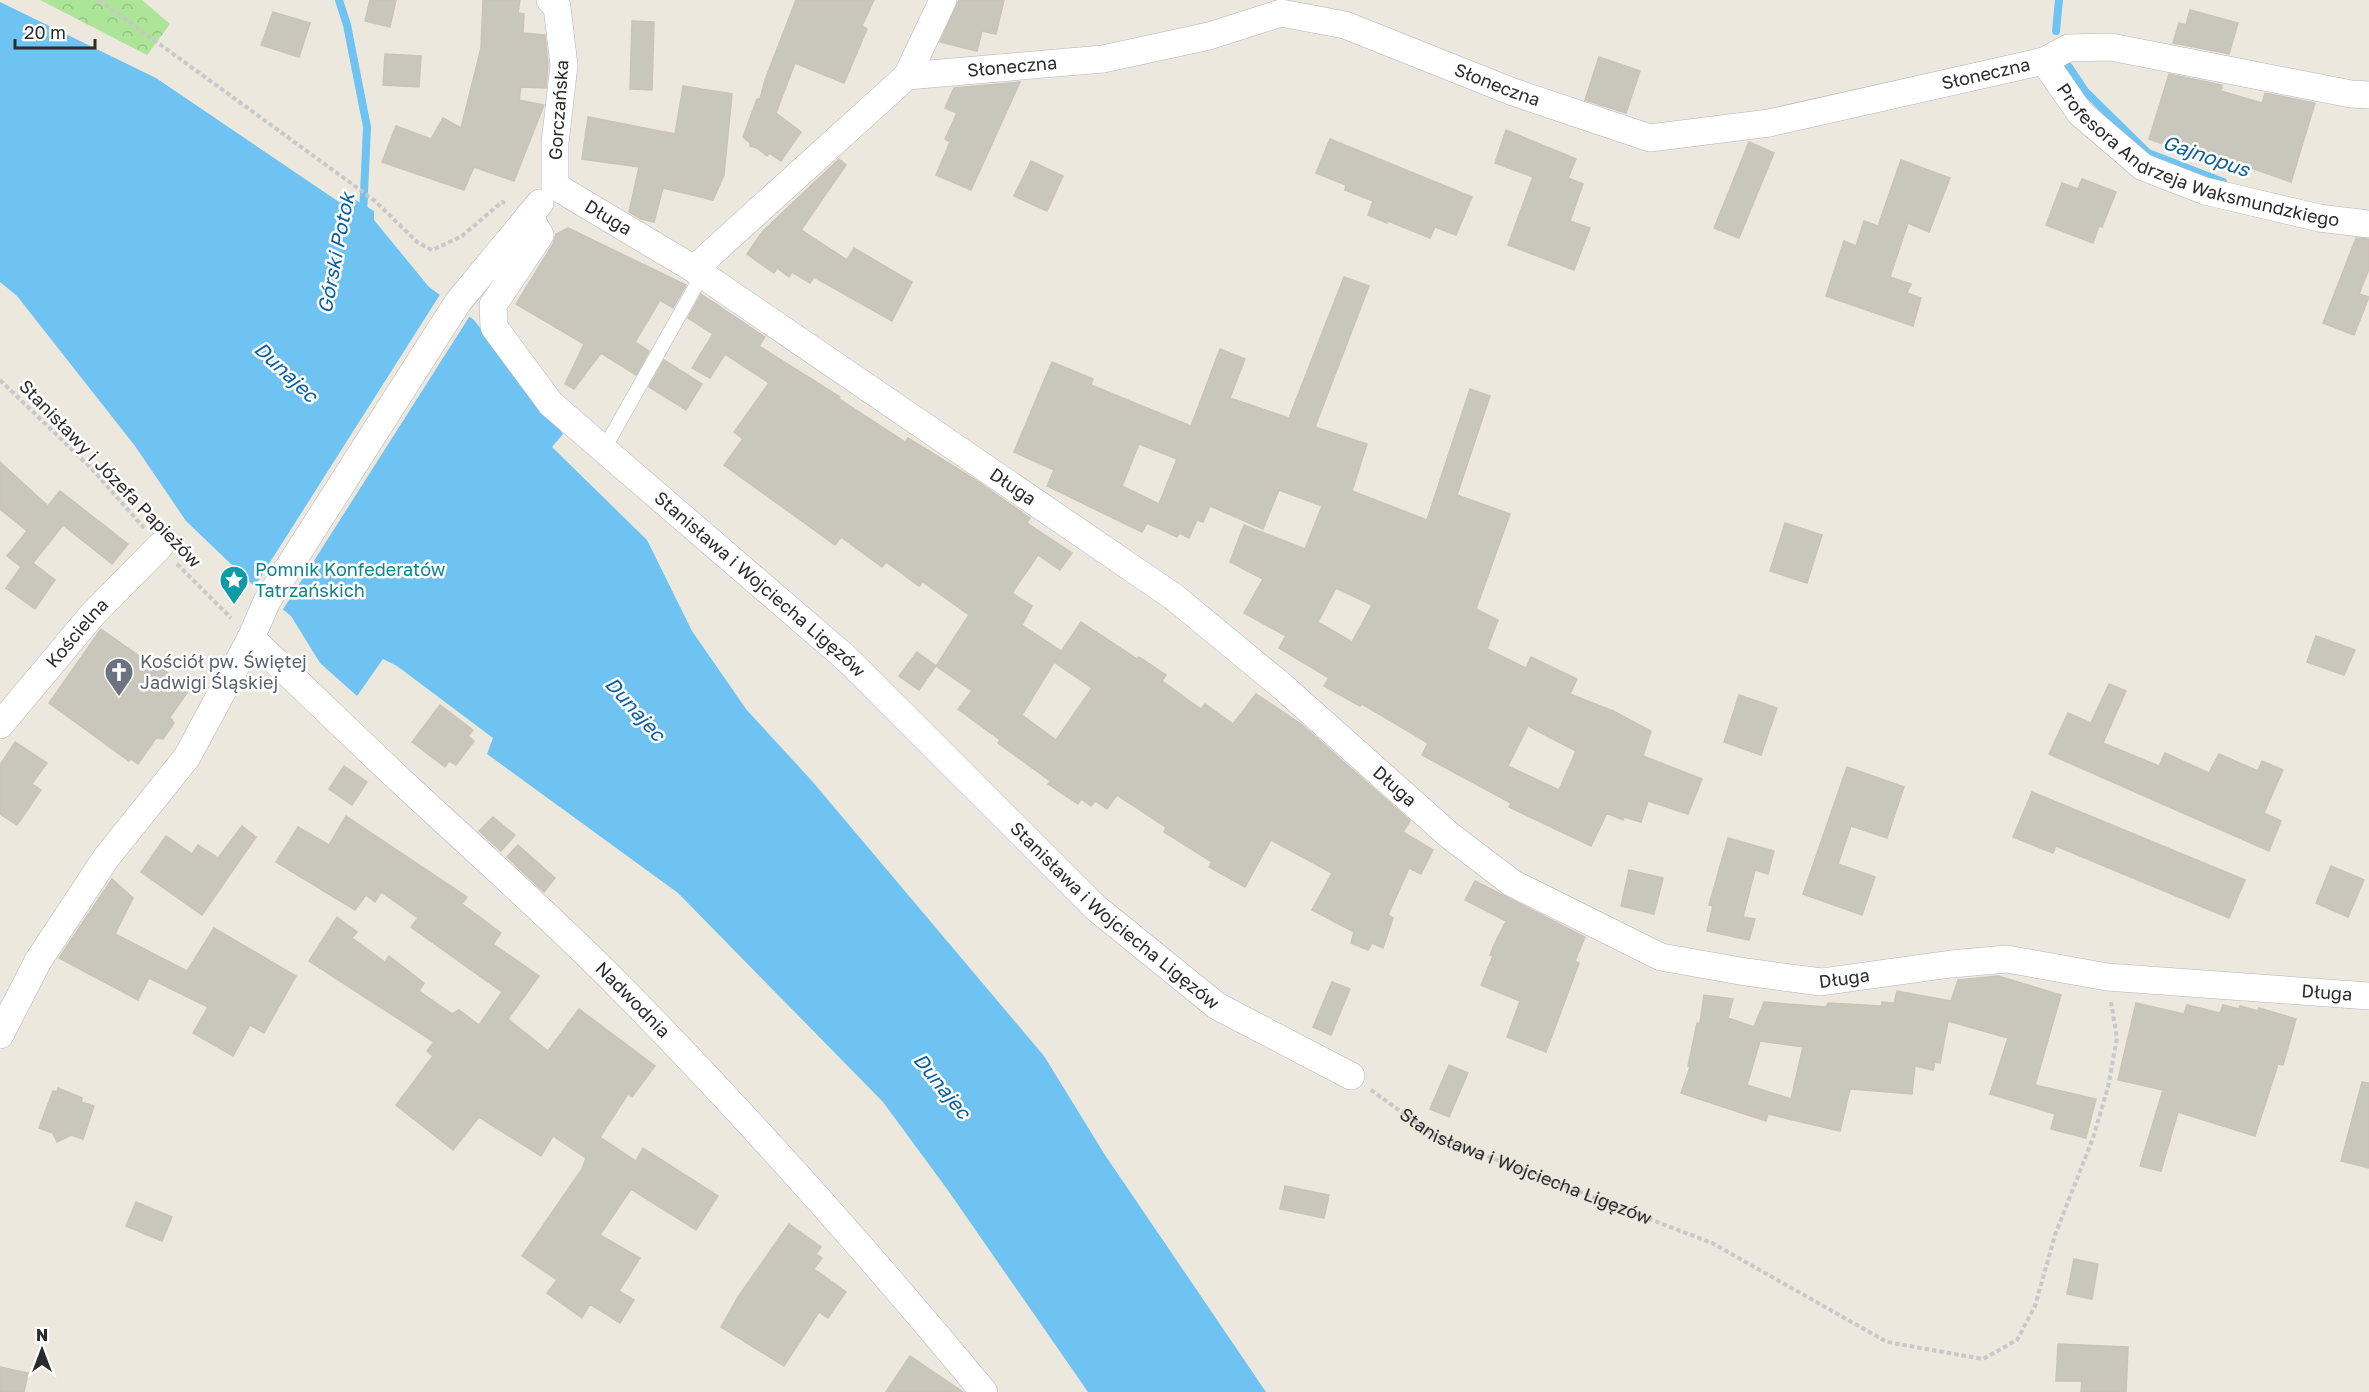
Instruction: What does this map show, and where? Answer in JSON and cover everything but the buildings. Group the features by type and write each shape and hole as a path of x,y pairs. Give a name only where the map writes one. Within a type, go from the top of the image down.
{"street":[{"name":"Gorczańska","path":"550,0 557,7 564,65 555,143 555,186"},
{"path":"698,272 907,76 943,0"},
{"name":"Słoneczna","path":"907,76 1104,59 1209,36 1281,13 1345,25 1514,92 1650,138 1769,123 2044,61 2068,48 2111,47 2351,94 2369,95"},
{"name":"Profesora Andrzeja Waksmundzkiego","path":"2044,61 2080,113 2143,167 2205,191 2319,218 2369,224"},
{"path":"0,1035 38,961 87,886 106,858 187,758 251,638 267,601 458,302 555,186"},
{"name":"Długa","path":"555,186 698,272 1174,597 1283,687 1449,835 1512,883 1661,957 1821,982 1951,964 2007,959 2107,977 2369,996"},
{"name":"Stanisława i Wojciecha Ligęzów","path":"529,216 540,235 494,305 494,327 551,404 847,659 1096,908 1217,1006 1351,1076"},
{"name":"Kościelna","path":"0,725 92,615 160,546"},
{"name":"Nadwodnia","path":"251,638 398,779 522,891 626,993 734,1108 921,1316 984,1392"}],"lane":[{"path":"604,449 698,272"}],"path":[{"path":"99,0 375,201 417,242 432,250 462,236 502,202 529,216"},
{"name":"Stanisławy i Józefa Papieżów","path":"0,380 92,469 160,546 251,638"},
{"name":"Stanisława i Wojciecha Ligęzów","path":"1351,1076 1435,1136 1712,1243 1887,1342 1983,1359 2017,1340 2030,1315 2055,1235 2093,1138 2108,1087 2117,1038 2107,977"}],"green space":[{"path":"40,0 142,0 170,24 147,55"}],"water":[{"name":"Dunajec","path":"0,2 156,78 339,202 354,199 374,211 374,220 429,287 474,320 563,434 552,447 647,540 692,631 746,709 812,781 1044,1056 1105,1155 1266,1392 1088,1392 947,1189 883,1102 678,893 487,754 493,738 397,666 383,659 357,696 320,663 291,616 254,586 186,521 135,446 17,296 0,282"}],"pier":[{"path":"441,293 471,314 282,611 253,589"}],"waterway":[{"name":"Górski Potok","path":"339,0 347,25 367,127 363,215"},
{"name":"Gajnopus","path":"2056,31 2059,0"},
{"name":"Gajnopus","path":"2069,67 2085,91 2148,153 2223,182"}],"place":[{"name":"Pomnik Konfederatów Tatrzańskich","path":"234,606"},
{"name":"Kościół pw. Świętej Jadwigi Śląskiej","path":"119,698"}]}
